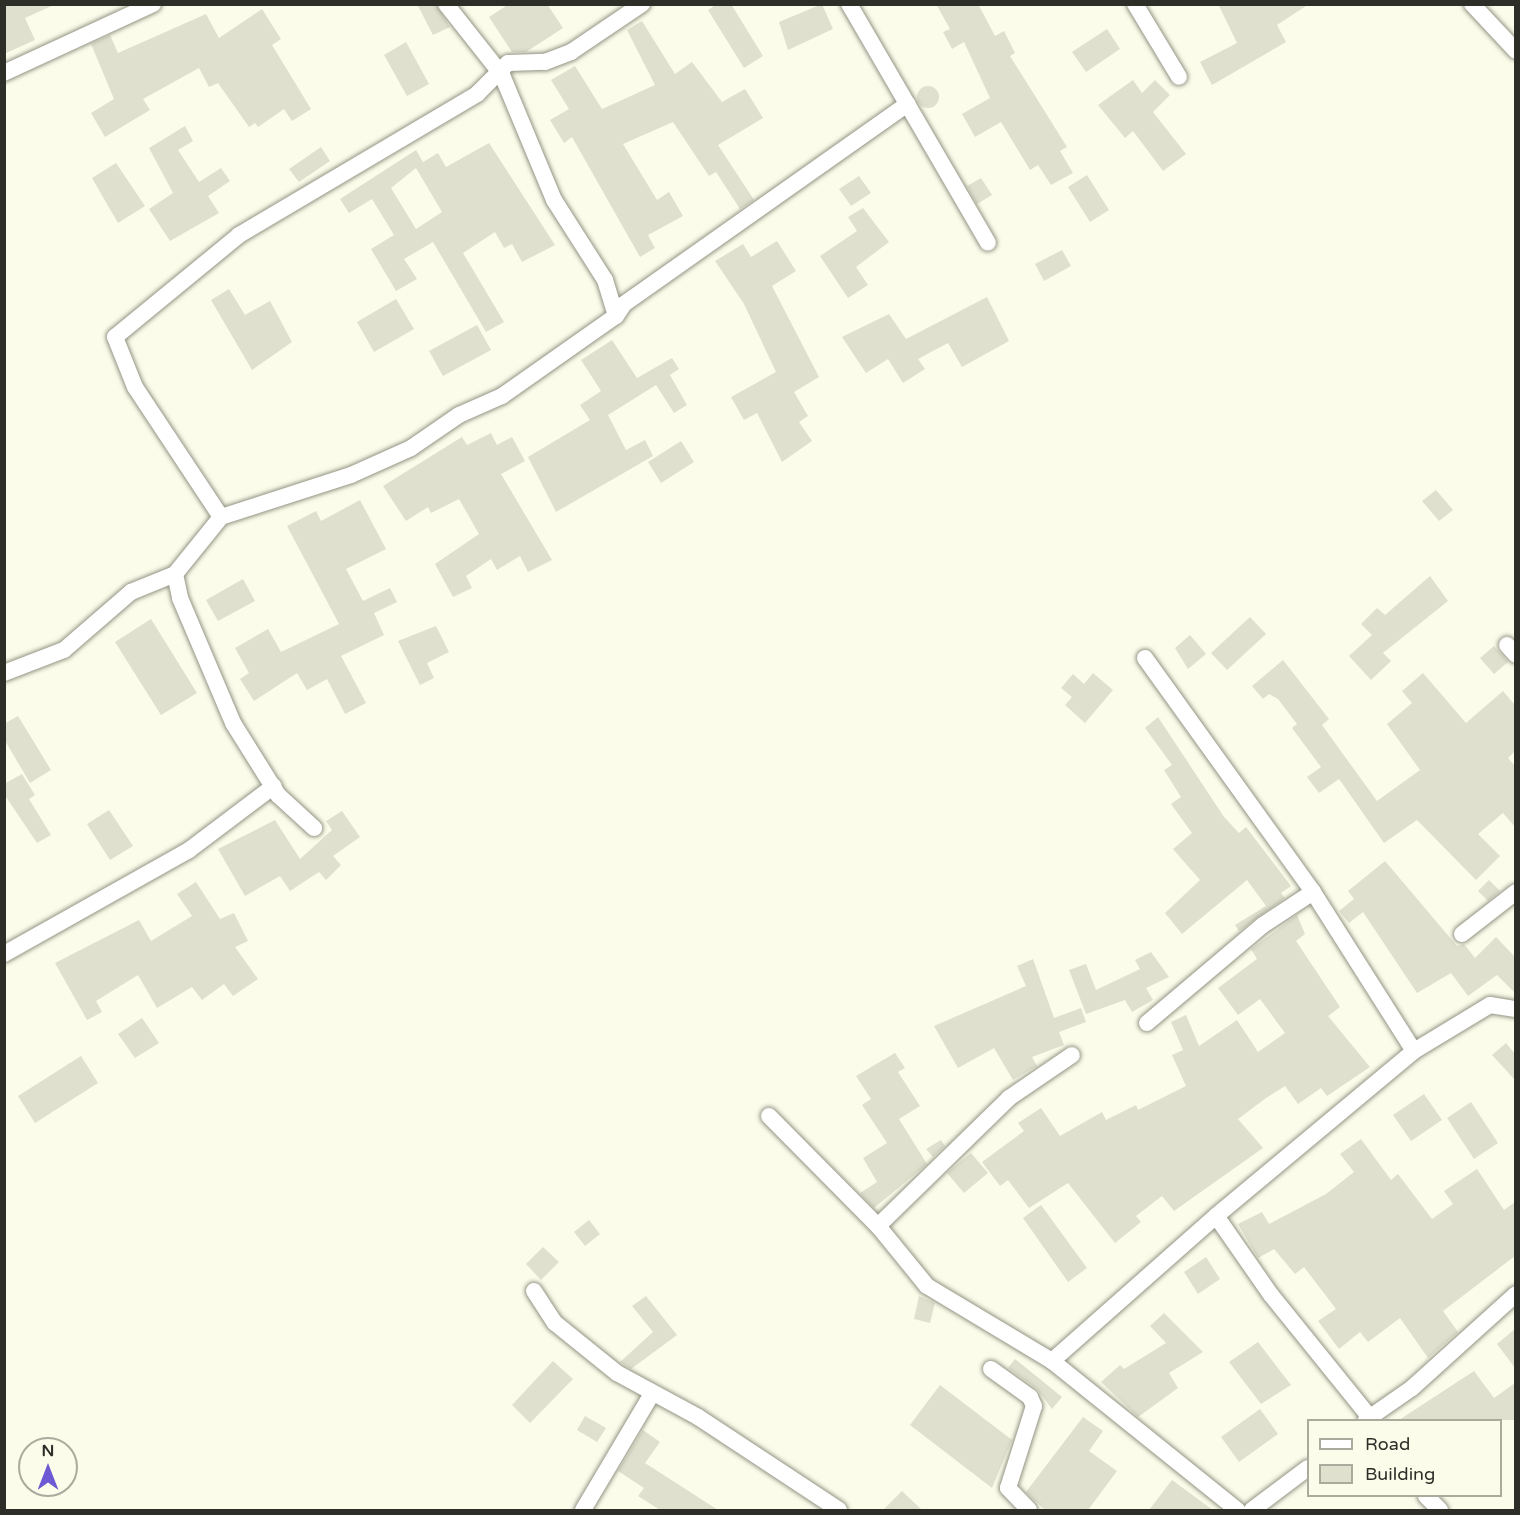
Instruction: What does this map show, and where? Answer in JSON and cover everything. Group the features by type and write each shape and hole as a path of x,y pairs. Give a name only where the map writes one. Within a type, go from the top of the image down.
{"street":[{"path":"4,73 153,4"},
{"path":"446,4 500,72 554,200 605,280 616,316"},
{"path":"221,517 135,387 115,337 239,235 411,136 500,72 571,52 642,4"},
{"path":"849,4 988,243"},
{"path":"1135,4 1179,76"},
{"path":"1472,4 1515,51"},
{"path":"4,674 64,650 131,592 174,574 221,517 351,475 411,448 459,415 502,396 616,316 624,304 908,104"},
{"path":"174,574 233,723 274,786 314,828"},
{"path":"1145,658 1313,891 1414,1051"},
{"path":"4,954 189,850 274,786"},
{"path":"1147,1023 1263,925 1313,891"},
{"path":"1462,934 1515,892"},
{"path":"1052,1361 1216,1216 1414,1051 1490,1005 1515,1009"},
{"path":"878,1226 1009,1098 1072,1054"},
{"path":"769,1116 878,1226 927,1286 1052,1361 1237,1510"},
{"path":"1216,1216 1271,1296 1369,1419 1412,1388 1515,1294"},
{"path":"534,1290 555,1323 581,1347 652,1394 708,1424 837,1510"},
{"path":"991,1369 1030,1397 1034,1406 1008,1488 1029,1510"},
{"path":"583,1510 652,1394"},
{"path":"1252,1510 1307,1469"},
{"path":"1427,1497 1440,1510"}],"building":[{"path":"4,4 56,4 25,18 35,40 4,54"},
{"path":"417,4 436,4 450,27 433,35"},
{"path":"509,4 547,4 563,28 526,52 512,52 489,17"},
{"path":"717,4 731,4 763,56 744,68 708,10"},
{"path":"822,4 833,29 788,50 779,22"},
{"path":"936,4 978,4 995,36 1004,31 1015,53 1010,56 1067,147 1060,151 1073,173 1051,185 1038,165 1030,170 1001,122 975,137 962,114 990,98 964,42 952,49 943,32 950,29"},
{"path":"1218,4 1309,4 1277,25 1286,42 1212,85 1200,62 1237,43"},
{"path":"262,9 281,39 272,45 311,109 292,121 284,109 258,127 255,123 249,127 218,83 209,87 199,68 143,99 150,110 105,137 91,113 114,99 91,44 110,35 118,53 206,14 219,38"},
{"path":"642,21 675,74 692,62 722,102 745,89 763,118 718,145 754,200 740,209 716,172 709,176 673,122 623,144 657,200 669,192 683,216 648,235 655,248 640,257 572,137 564,143 550,120 569,109 551,80 575,66 602,109 655,85 627,30"},
{"path":"1107,29 1120,49 1086,72 1072,52"},
{"path":"406,42 429,84 407,96 384,55"},
{"path":"1133,80 1142,93 1155,80 1170,95 1153,112 1186,154 1163,171 1133,131 1125,138 1098,105"},
{"path":"924,86 932,86 939,93 939,101 932,108 924,108 917,101 917,93"},
{"path":"185,126 193,141 178,150 199,182 221,168 230,181 208,196 219,213 170,241 149,209 173,193 149,148"},
{"path":"489,143 555,245 522,262 512,244 504,248 495,232 463,253 504,322 486,332 433,242 404,259 417,279 396,291 371,249 394,235 372,199 349,213 340,199 416,150 423,162 438,153 446,167","holes":["416,168 442,212 416,229 391,188"]},
{"path":"321,147 330,161 299,182 289,169"},
{"path":"116,163 145,206 118,223 92,178"},
{"path":"1087,175 1109,210 1090,222 1068,187"},
{"path":"859,176 871,193 851,206 839,189"},
{"path":"981,178 992,195 977,204 967,186"},
{"path":"863,208 889,242 856,267 868,285 848,298 820,256 857,231 848,217"},
{"path":"777,241 796,271 772,286 819,377 794,392 808,416 799,422 812,441 782,462 757,413 744,420 731,397 776,372 744,304 715,261 743,244 751,257"},
{"path":"1062,250 1071,266 1044,281 1035,264"},
{"path":"229,289 245,315 270,301 292,342 252,370 211,300"},
{"path":"987,297 1009,341 962,367 948,343 918,359 925,369 903,383 888,359 866,373 842,337 889,314 906,339"},
{"path":"396,299 414,329 374,352 357,322"},
{"path":"477,325 491,350 443,376 429,351"},
{"path":"612,340 637,378 672,358 679,369 670,375 687,405 674,413 656,385 608,415 626,450 645,440 653,456 556,512 528,457 590,420 580,405 601,391 581,360"},
{"path":"491,433 497,445 512,437 525,461 501,474 552,560 528,572 520,556 497,570 491,559 466,576 472,588 453,597 435,564 479,534 459,499 431,513 428,507 406,521 383,486 462,437 467,445"},
{"path":"681,441 694,462 661,483 648,462"},
{"path":"1436,490 1453,510 1439,521 1422,501"},
{"path":"360,500 386,549 346,569 363,601 390,588 397,602 374,613 384,635 341,656 366,703 345,714 327,679 307,690 297,673 254,701 240,679 249,673 235,648 268,629 281,652 339,624 287,526 316,511 321,521"},
{"path":"1430,576 1448,601 1383,653 1391,661 1371,680 1349,656 1372,635 1361,624 1377,608 1385,615"},
{"path":"243,579 255,601 218,621 206,600"},
{"path":"1250,617 1266,634 1227,670 1211,653"},
{"path":"151,619 197,693 161,715 115,642"},
{"path":"436,626 449,652 427,663 434,678 420,685 398,641"},
{"path":"1190,635 1206,654 1188,669 1175,648"},
{"path":"1494,646 1508,662 1494,674 1480,658"},
{"path":"1283,660 1329,719 1322,725 1377,801 1420,770 1387,724 1412,703 1402,691 1423,673 1466,723 1503,691 1515,705 1515,751 1508,758 1515,766 1515,827 1503,813 1478,834 1500,856 1476,880 1417,820 1384,843 1339,779 1319,793 1307,777 1321,767 1292,728 1297,724 1278,699 1269,694 1263,699 1252,686"},
{"path":"1093,673 1113,690 1085,723 1065,705 1072,697 1061,688 1073,674 1084,684"},
{"path":"18,716 51,770 30,783 4,739 4,724"},
{"path":"1158,717 1224,817 1239,833 1246,827 1291,886 1281,893 1285,898 1239,931 1235,925 1266,906 1247,880 1182,934 1165,913 1200,880 1173,849 1192,833 1171,804 1181,797 1164,770 1172,765 1145,728"},
{"path":"22,774 35,795 29,799 51,835 37,843 4,794 4,784"},
{"path":"109,810 133,846 110,860 87,824"},
{"path":"342,811 360,837 333,856 341,865 326,880 319,872 290,891 280,876 245,896 218,849 275,820 300,859 332,830 326,821"},
{"path":"1385,861 1457,946 1464,944 1475,958 1496,937 1515,957 1515,993 1497,975 1468,996 1451,973 1417,993 1363,912 1349,923 1339,911 1354,899 1348,891"},
{"path":"1489,880 1500,891 1488,901 1478,891"},
{"path":"196,882 220,919 234,913 248,941 235,947 258,979 233,996 224,984 202,1000 192,987 157,1008 138,975 96,1001 102,1012 87,1020 55,963 139,920 151,941 192,916 177,894"},
{"path":"1297,915 1305,934 1296,941 1340,1007 1328,1016 1370,1067 1327,1096 1321,1088 1298,1104 1285,1086 1266,1098 1238,1119 1263,1148 1174,1211 1162,1196 1136,1216 1141,1222 1115,1243 1068,1183 1029,1208 1008,1180 1000,1186 982,1162 1024,1131 1018,1123 1041,1108 1060,1136 1102,1112 1106,1120 1136,1105 1138,1110 1186,1086 1172,1055 1183,1050 1171,1022 1186,1015 1199,1046 1237,1020 1258,1052 1285,1033 1260,999 1238,1015 1218,988 1257,959 1251,949"},
{"path":"1151,952 1169,977 1146,988 1153,1000 1132,1012 1125,1000 1086,1014 1069,970 1086,964 1096,990 1140,969 1135,960"},
{"path":"1033,959 1054,1018 1081,1008 1086,1022 1059,1032 1064,1045 1032,1057 1037,1066 1013,1080 994,1048 958,1068 934,1026 1026,986 1017,966"},
{"path":"142,1018 159,1043 135,1058 118,1034"},
{"path":"1506,1043 1515,1054 1515,1080 1492,1055"},
{"path":"895,1053 905,1068 898,1072 920,1106 899,1119 927,1164 874,1208 860,1193 877,1182 863,1158 887,1143 862,1105 871,1099 856,1076"},
{"path":"81,1056 98,1083 35,1123 18,1096"},
{"path":"1424,1094 1442,1120 1411,1141 1393,1115"},
{"path":"1471,1102 1498,1143 1474,1159 1447,1118"},
{"path":"1361,1139 1391,1180 1398,1174 1432,1219 1453,1204 1444,1191 1477,1169 1504,1210 1515,1202 1515,1256 1443,1311 1458,1332 1428,1358 1400,1318 1368,1342 1360,1332 1339,1349 1318,1321 1336,1309 1304,1267 1295,1274 1274,1249 1258,1258 1238,1224 1262,1212 1269,1224 1326,1194 1354,1172 1340,1154"},
{"path":"941,1140 945,1146 933,1157 926,1149"},
{"path":"971,1153 988,1173 964,1193 947,1173"},
{"path":"1041,1205 1087,1268 1068,1282 1023,1218"},
{"path":"589,1220 600,1234 585,1246 574,1232"},
{"path":"543,1247 559,1262 541,1280 526,1264"},
{"path":"1206,1257 1220,1279 1198,1294 1184,1272"},
{"path":"646,1296 677,1335 631,1369 620,1362 653,1332 632,1306"},
{"path":"919,1296 935,1303 930,1323 914,1319"},
{"path":"1164,1313 1203,1352 1169,1373 1178,1388 1138,1417 1101,1382 1120,1365 1124,1369 1166,1343 1150,1326"},
{"path":"1515,1329 1515,1368 1497,1344"},
{"path":"1258,1342 1291,1385 1261,1404 1229,1362"},
{"path":"1015,1359 1062,1397 1052,1409 1037,1389 1008,1368"},
{"path":"553,1361 573,1379 530,1423 512,1405"},
{"path":"1474,1371 1494,1398 1515,1383 1515,1420 1401,1419"},
{"path":"940,1385 1012,1440 992,1488 910,1425"},
{"path":"1260,1409 1278,1434 1239,1462 1221,1437"},
{"path":"585,1416 606,1428 597,1442 577,1430"},
{"path":"1083,1417 1103,1431 1089,1451 1117,1471 1088,1510 1045,1510 1026,1492"},
{"path":"643,1430 660,1442 645,1463 718,1510 660,1510 638,1496 644,1488 618,1471"},
{"path":"1172,1480 1213,1510 1149,1510"},
{"path":"902,1491 922,1510 883,1510"}]}
